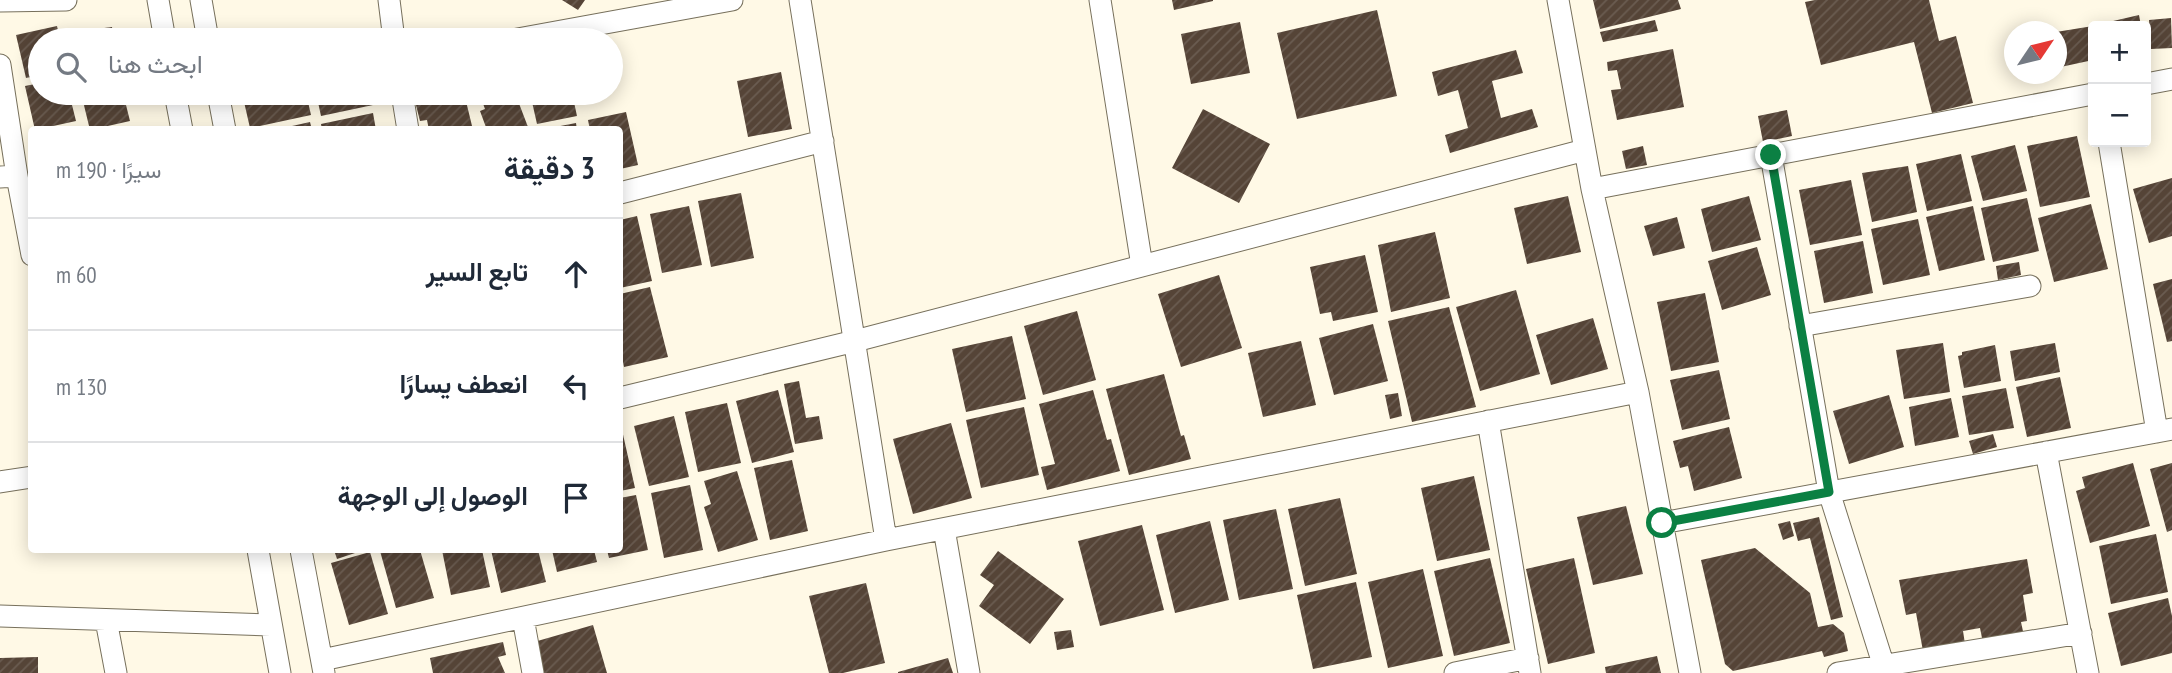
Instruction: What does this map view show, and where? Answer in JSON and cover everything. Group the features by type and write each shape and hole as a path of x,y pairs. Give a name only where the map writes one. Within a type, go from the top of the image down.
{"street":[{"path":"0,1 66,0"},
{"path":"158,0 163,28"},
{"path":"201,0 206,28"},
{"path":"388,0 392,28"},
{"path":"555,28 619,10 732,0"},
{"path":"800,0 886,540"},
{"path":"1100,0 1142,266"},
{"path":"1558,0 1592,189 1638,392 1690,673"},
{"path":"0,65 9,177 28,241"},
{"path":"2151,83 2172,79"},
{"path":"1592,189 2088,95"},
{"path":"177,105 180,126"},
{"path":"220,105 224,126"},
{"path":"404,105 407,126"},
{"path":"623,191 823,141"},
{"path":"1662,523 2164,430 2110,147"},
{"path":"623,397 855,341 1585,150"},
{"path":"1771,155 1829,492 1886,669"},
{"path":"1800,326 2030,286"},
{"path":"302,553 323,667 523,618 886,540 1638,392"},
{"path":"1455,673 1529,666 1488,422"},
{"path":"2046,452 2088,673"},
{"path":"0,482 28,478"},
{"path":"944,529 970,673"},
{"path":"259,553 280,673"},
{"path":"0,616 271,625"},
{"path":"523,618 533,673"},
{"path":"106,620 116,673"},
{"path":"1838,673 1886,669 2081,633"}],"building":[{"path":"562,0 585,0 578,10"},
{"path":"1172,0 1213,0 1213,1 1174,10"},
{"path":"1593,0 1678,0 1681,9 1600,29"},
{"path":"1929,0 1939,41 1956,36 1973,103 1932,113 1914,42 1821,65 1805,2"},
{"path":"1377,10 1397,96 1297,119 1277,33"},
{"path":"2139,15 2140,21 2113,21"},
{"path":"2171,18 2172,48 2151,49 2149,20"},
{"path":"1655,20 1658,31 1603,42 1600,32"},
{"path":"1240,22 1250,73 1191,84 1181,34"},
{"path":"2088,27 2088,61 2067,66 2067,30"},
{"path":"28,32 28,78 26,78 16,35"},
{"path":"1673,49 1684,107 1617,120 1611,90 1621,89 1617,70 1608,71 1607,62"},
{"path":"1516,50 1523,73 1492,81 1501,118 1532,109 1538,127 1450,153 1445,135 1468,128 1458,90 1438,96 1432,72"},
{"path":"781,72 792,129 748,137 737,81"},
{"path":"29,105 72,105 76,121 53,126 34,126"},
{"path":"84,105 126,105 130,121 108,126 89,126"},
{"path":"245,105 309,105 311,115 250,126"},
{"path":"319,105 373,105 321,116"},
{"path":"416,105 467,105 472,126 428,126 427,120 420,121"},
{"path":"484,105 520,105 528,126 486,126 480,111 485,109"},
{"path":"533,105 575,105 577,116 537,124"},
{"path":"1203,109 1270,144 1239,203 1172,168"},
{"path":"1787,110 1792,136 1763,142 1758,116"},
{"path":"626,112 638,165 623,168 623,126 589,126 588,120"},
{"path":"373,113 375,126 321,126"},
{"path":"310,122 311,126 292,126"},
{"path":"2077,136 2090,197 2040,207 2027,146"},
{"path":"2015,145 2027,191 1983,201 1971,156"},
{"path":"1643,146 1647,165 1626,169 1622,151"},
{"path":"1961,154 1972,201 1927,211 1916,164"},
{"path":"1908,166 1917,212 1872,222 1862,173"},
{"path":"2172,178 2172,236 2149,243 2133,189"},
{"path":"1851,180 1862,235 1810,245 1799,190"},
{"path":"741,193 754,258 711,267 698,201"},
{"path":"1568,196 1581,252 1527,264 1514,208"},
{"path":"1749,196 1761,240 1712,252 1701,209"},
{"path":"2027,198 2039,251 1993,262 1981,208"},
{"path":"2091,204 2108,269 2054,282 2038,218"},
{"path":"689,206 702,265 662,273 650,214"},
{"path":"1973,206 1985,260 1939,271 1926,217"},
{"path":"637,216 652,281 623,287 623,219"},
{"path":"1677,217 1685,248 1653,256 1644,226"},
{"path":"1918,219 1930,275 1883,285 1871,229"},
{"path":"1435,232 1450,298 1391,312 1378,245"},
{"path":"1863,241 1873,293 1824,303 1814,251"},
{"path":"1757,247 1771,295 1722,310 1708,261"},
{"path":"1365,255 1378,312 1333,321 1331,312 1320,314 1310,267"},
{"path":"2019,262 2021,275 1998,280 1996,266"},
{"path":"1219,275 1242,348 1181,367 1158,294"},
{"path":"2172,279 2172,341 2167,342 2153,284"},
{"path":"650,287 668,357 624,367 623,293"},
{"path":"1516,290 1540,374 1480,391 1456,307"},
{"path":"1705,293 1719,362 1671,371 1657,302"},
{"path":"1449,307 1476,407 1412,422 1388,321"},
{"path":"1077,311 1096,380 1043,395 1024,326"},
{"path":"1593,318 1608,369 1551,385 1536,335"},
{"path":"1373,324 1388,381 1334,395 1319,338"},
{"path":"1012,336 1026,399 966,412 952,349"},
{"path":"1301,341 1316,405 1263,417 1248,353"},
{"path":"1943,343 1950,392 1904,399 1896,350"},
{"path":"2055,343 2060,372 2015,381 2010,351"},
{"path":"1995,345 2001,381 1964,388 1958,356 1962,355 1962,352"},
{"path":"1719,370 1730,419 1682,430 1670,380"},
{"path":"1164,374 1181,436 1184,435 1191,459 1129,475 1106,389"},
{"path":"2060,377 2071,428 2027,437 2016,387"},
{"path":"799,381 806,418 819,416 823,439 795,444 784,384"},
{"path":"2006,388 2014,428 1969,435 1962,396"},
{"path":"778,390 794,452 752,463 736,401"},
{"path":"1093,390 1107,440 1111,439 1120,471 1047,490 1041,467 1055,464 1039,404"},
{"path":"1398,393 1402,416 1390,419 1385,395"},
{"path":"1889,395 1904,447 1849,464 1833,411"},
{"path":"1951,398 1959,437 1915,446 1909,407"},
{"path":"727,403 741,463 698,472 685,412"},
{"path":"1024,407 1039,475 981,488 966,420"},
{"path":"674,416 689,477 649,486 634,426"},
{"path":"951,423 972,498 913,514 893,439"},
{"path":"1729,427 1742,478 1694,491 1688,466 1680,468 1673,441"},
{"path":"623,434 635,488 623,490"},
{"path":"1993,434 1997,447 1973,454 1969,441"},
{"path":"792,460 808,531 770,540 754,468"},
{"path":"2133,463 2150,526 2090,543 2076,491 2085,488 2082,477"},
{"path":"2172,463 2172,530 2167,532 2150,469"},
{"path":"737,471 758,540 718,552 704,507 711,504 704,481"},
{"path":"1474,476 1490,550 1437,561 1421,488"},
{"path":"690,485 703,550 664,558 651,493"},
{"path":"636,495 648,550 609,558 608,553 623,553 623,497"},
{"path":"1340,498 1357,574 1305,586 1288,509"},
{"path":"1626,506 1643,574 1593,585 1577,517"},
{"path":"1276,509 1293,589 1239,600 1223,520"},
{"path":"1819,517 1843,617 1831,620 1810,538 1798,541 1793,523"},
{"path":"1210,521 1229,600 1175,613 1156,535"},
{"path":"1790,521 1794,536 1783,540 1778,524"},
{"path":"1142,525 1164,610 1100,626 1078,541"},
{"path":"2156,534 2168,592 2111,604 2099,546"},
{"path":"1755,548 1810,593 1818,627 1833,624 1844,633 1848,651 1824,657 1822,651 1733,671 1725,664 1701,560"},
{"path":"998,551 1064,599 1030,644 979,606 994,585 980,575"},
{"path":"335,553 355,553 337,559"},
{"path":"370,553 388,614 349,625 331,563"},
{"path":"381,553 421,553 434,598 396,608"},
{"path":"443,553 483,553 490,587 451,595"},
{"path":"492,553 539,553 546,582 501,593"},
{"path":"553,553 595,553 597,562 557,572"},
{"path":"1490,558 1510,643 1454,656 1434,571"},
{"path":"1574,558 1595,653 1548,664 1526,569"},
{"path":"2027,559 2033,593 2023,595 2027,621 2021,622 2024,636 1983,643 1980,628 1963,631 1965,644 1923,651 1916,613 1906,615 1899,580"},
{"path":"1423,569 1443,656 1388,668 1368,582"},
{"path":"1356,582 1372,657 1313,669 1297,595"},
{"path":"866,583 885,663 843,673 829,673 809,596"},
{"path":"2168,598 2172,616 2172,653 2121,666 2108,613"},
{"path":"593,625 607,673 542,673 534,642"},
{"path":"1071,630 1074,647 1057,650 1054,632"},
{"path":"503,642 506,655 498,657 505,673 433,673 430,658"},
{"path":"1657,656 1661,673 1606,673 1605,667"},
{"path":"38,657 38,673 0,673 0,658"},
{"path":"948,658 953,673 898,673 898,672"}],"route":[{"path":"1662,523 1829,492 1771,155"}]}
